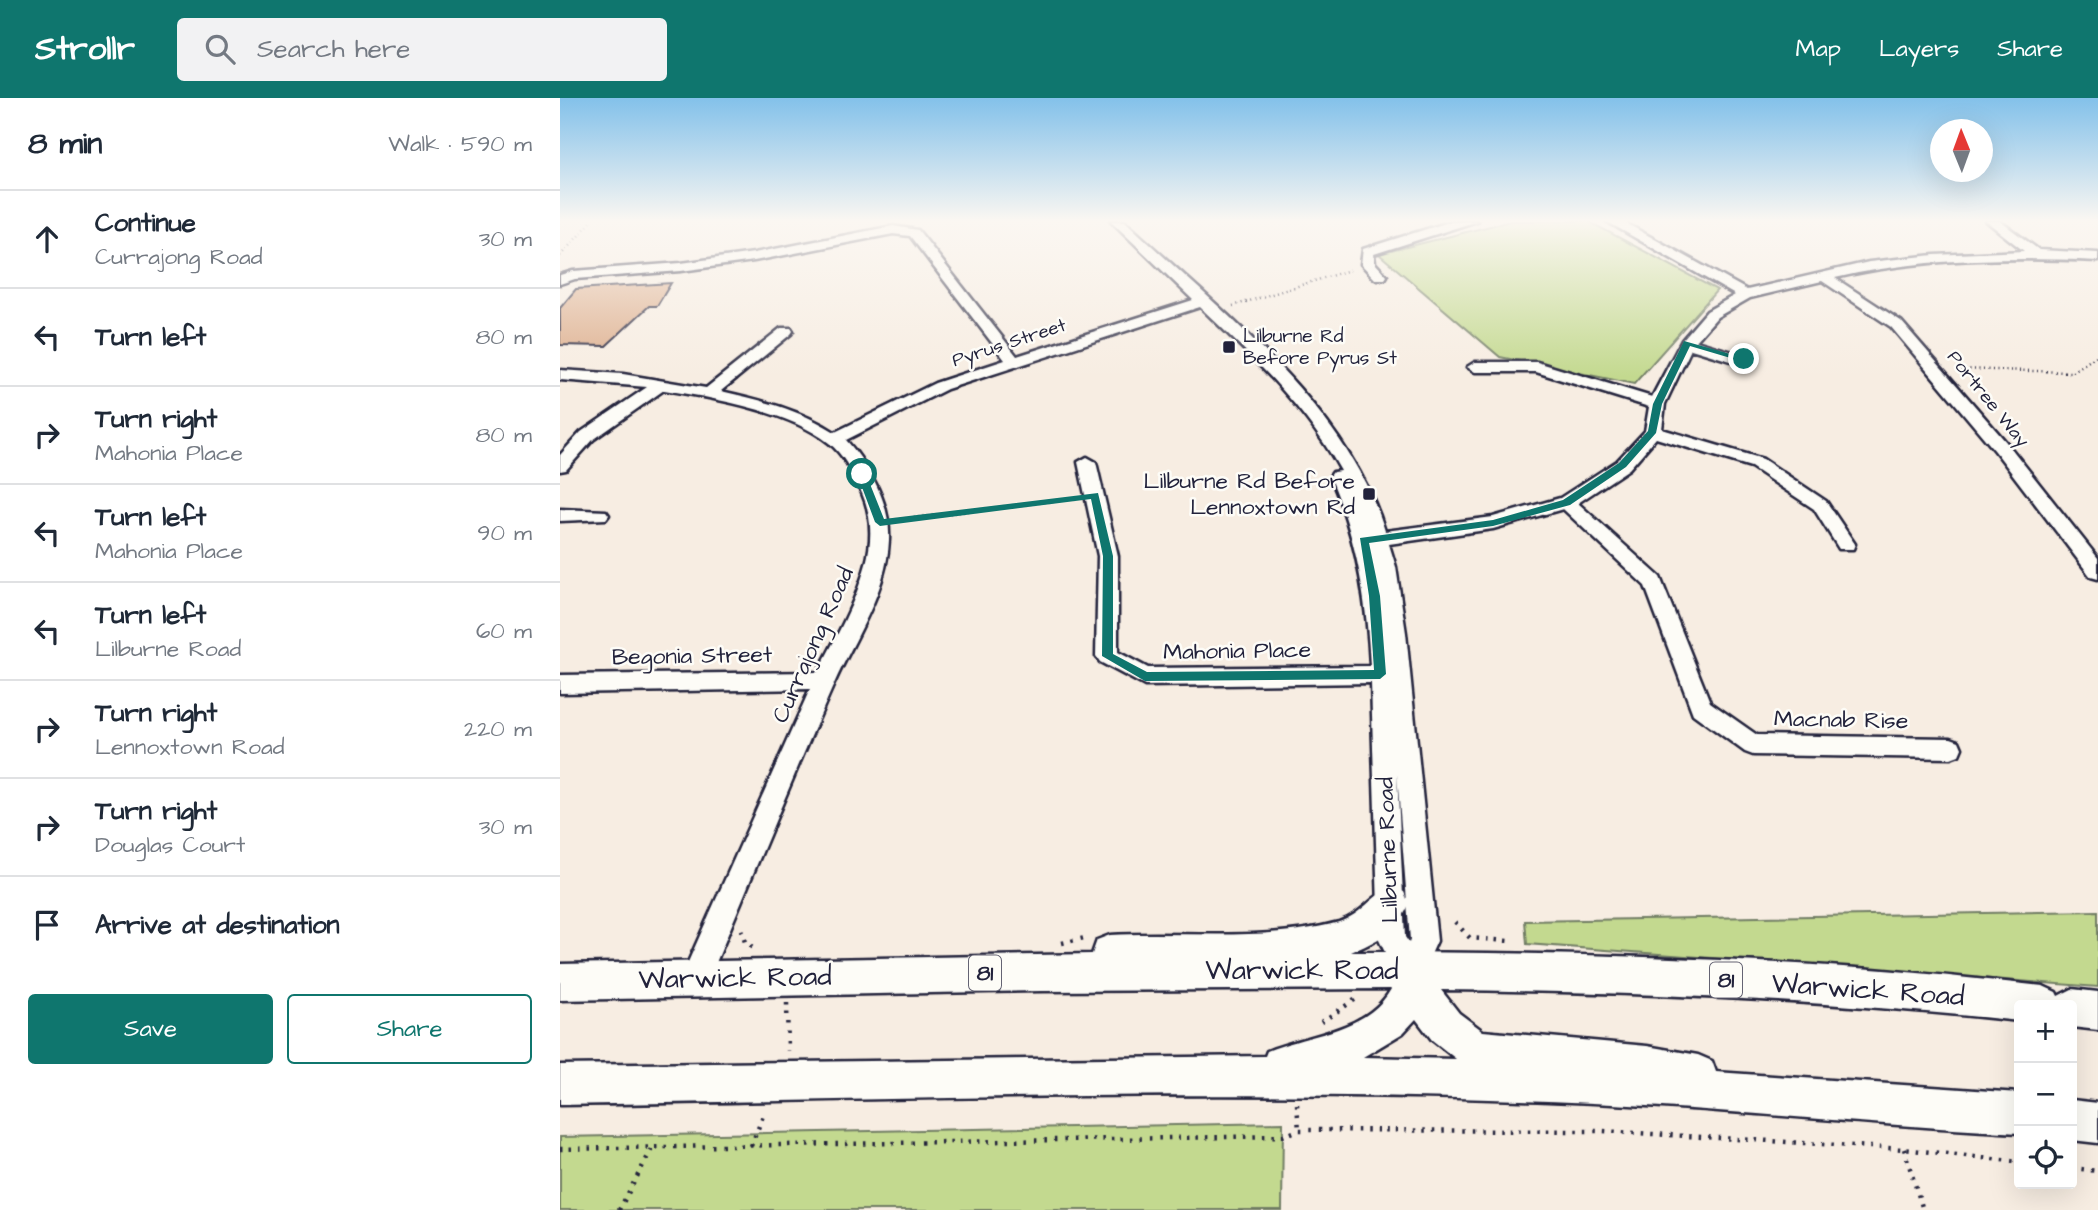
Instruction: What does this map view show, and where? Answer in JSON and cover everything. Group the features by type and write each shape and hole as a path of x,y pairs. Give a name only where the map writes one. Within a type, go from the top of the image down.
{"main road":[{"path":"1053,958 1111,953 1296,947 1323,943 1363,930 1380,918 1392,904"},
{"name":"Warwick Road","path":"560,982 701,965 792,977 1053,958 1845,986 2014,1002"},
{"path":"1200,1077 1297,1062 1324,1054 1367,1034 1403,1007 1411,991 1409,971"},
{"path":"1409,971 1443,1027 1459,1041 1479,1050 1647,1066 1801,1097"},
{"path":"2077,1009 2098,1011"},
{"path":"560,1085 1200,1077 1525,1080 1801,1097 1903,1108 2014,1113"},
{"path":"2077,1121 2098,1123"}],"street":[{"path":"560,279 601,273"},
{"path":"945,273 1013,361"},
{"name":"Lilburne Road","path":"1163,273 1269,365 1331,437 1367,502 1371,539 1388,580 1392,940 1409,971"},
{"name":"Lilburne Road","path":"1168,273 1197,303"},
{"path":"1377,273 1380,276"},
{"path":"1705,273 1745,295"},
{"path":"1371,539 1493,523 1566,502 1623,465 1653,432 1657,404 1687,343 1712,314 1745,295 1837,273"},
{"name":"Portree Way","path":"1823,276 1896,324 1936,368 2098,572"},
{"name":"Pyrus Street","path":"835,439 940,386 1197,303"},
{"path":"707,395 786,331"},
{"path":"1687,343 1744,359"},
{"path":"1475,367 1537,367 1657,404"},
{"name":"Currajong Road","path":"560,375 589,374 662,384 776,411 807,423 835,439 862,474 880,522 876,561 859,611 825,680 701,965"},
{"path":"560,466 587,436 662,384"},
{"path":"1653,432 1757,463 1820,505 1846,544"},
{"name":"Mahonia Place","path":"1087,462 1108,556 1107,656 1145,677 1390,674"},
{"name":"Macnab Rise","path":"1566,502 1653,582 1701,708 1753,745 1951,748"},
{"path":"560,515 600,515"},
{"name":"Lilburne Road","path":"1390,674 1424,941 1409,971"},
{"name":"Begonia Street","path":"560,684 825,680"}],"path":[{"path":"1224,309 1340,273"},
{"path":"1936,368 2072,372 2098,355"},
{"path":"892,510 892,521 1095,495"},
{"path":"701,965 756,950 745,942 738,923"},
{"path":"1053,958 1092,937"},
{"path":"1320,1023 1366,992 1365,971"},
{"path":"751,1146 789,1049 786,991 792,977"},
{"path":"560,1149 1283,1136 1298,1130 1602,1131 1904,1149 2014,1161"},
{"path":"619,1210 653,1147"},
{"path":"1904,1149 1923,1210"},
{"path":"2077,1169 2098,1171"}],"green space":[{"path":"1401,273 1685,273 1717,290 1634,384 1500,357"},
{"path":"2098,911 2098,987 1527,944 1525,921"},
{"path":"1283,1123 1282,1210 560,1210 560,1137"}],"building":[{"path":"671,283 657,306 649,306 606,346 560,345 560,308 576,289"}],"place":[{"name":"Lilburne Rd Before Pyrus St","path":"1229,347"},
{"name":"Lilburne Rd Before Lennoxtown Rd","path":"1369,494"}],"route":[{"path":"862,474 880,522 1095,495 1108,556 1107,656 1145,677 1380,674 1378,627 1363,541 1493,523 1566,502 1623,465 1653,432 1657,404 1687,343 1744,359"}]}
